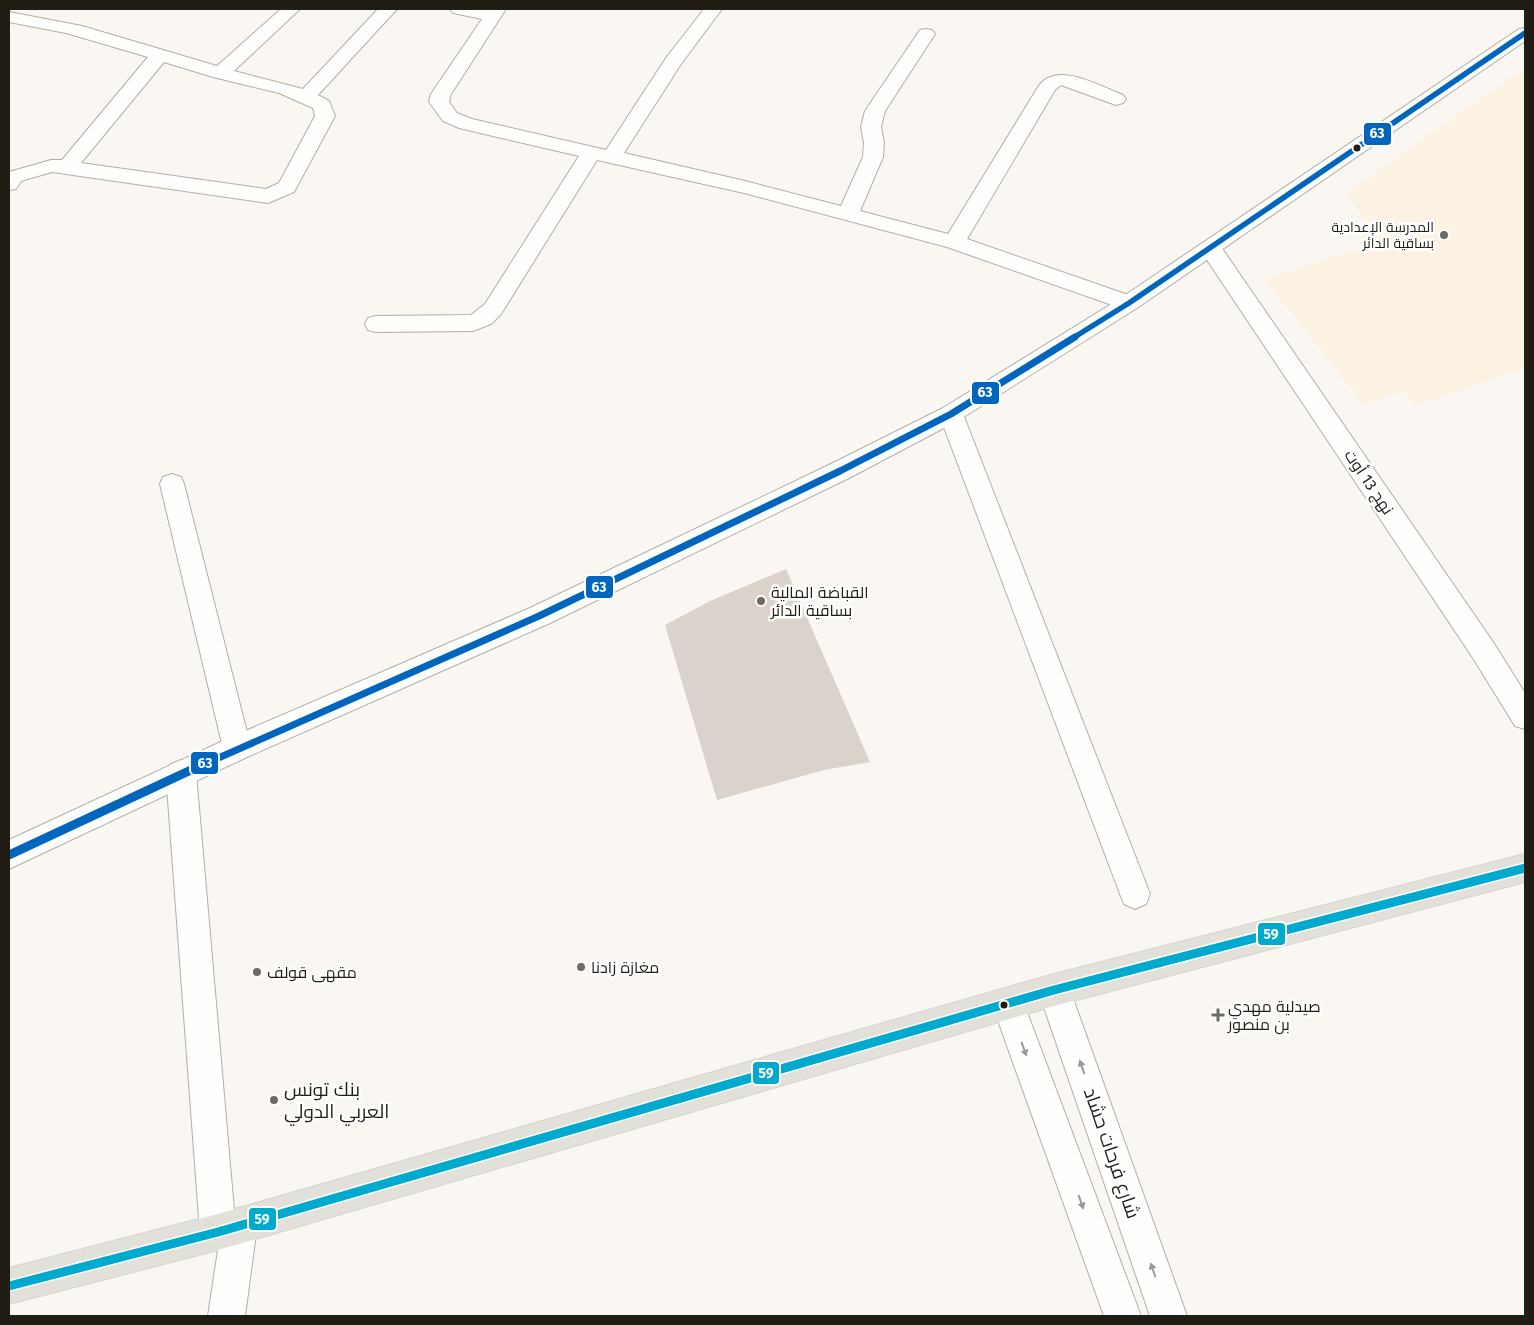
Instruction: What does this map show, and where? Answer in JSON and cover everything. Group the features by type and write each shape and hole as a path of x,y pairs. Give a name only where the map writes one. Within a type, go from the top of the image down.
{"main road":[{"path":"9,1286 228,1229 1054,990 1525,868"}],"street":[{"path":"220,73 291,9"},
{"path":"307,96 388,9"},
{"path":"459,9 495,12 442,94 439,102 442,109 450,117 466,124 745,187 954,242 1129,303"},
{"path":"376,324 472,323 483,319 493,309 602,154 713,9"},
{"path":"9,17 75,30 220,73 307,96 322,105 325,116 287,187 268,196 67,166 51,166 23,174 14,177 9,184"},
{"path":"9,855 181,773 539,616 840,472 951,414 1129,303 1211,249 1525,33"},
{"path":"848,214 873,157 874,143 871,127 875,111 926,34"},
{"path":"67,166 160,55"},
{"path":"954,242 1047,87 1054,81 1062,79 1116,99"},
{"name":"نهج 13 أوت","path":"1211,249 1483,650 1525,717"},
{"path":"951,414 1136,894"},
{"path":"172,484 237,748"},
{"path":"181,773 228,1229 227,1316"},
{"name":"شارع فرحات حشاد","path":"1054,990 1169,1316"},
{"path":"1008,1004 1123,1316"}],"shaded area":[{"name":"المدرسة الإعدادية بساقية الدائر","path":"1525,68 1525,368 1415,406 1404,392 1363,404 1265,279 1359,249 1365,220 1346,193"}],"building":[{"path":"786,569 870,762 824,770 717,800 665,625 710,601"}],"transit line":[{"name":"63","path":"9,855 237,748 539,616 840,471 951,414 1129,303 1525,33"},
{"name":"59","path":"9,1286 218,1232 1054,990 1525,868"}],"place":[{"name":"المدرسة الإعدادية بساقية الدائر","path":"1444,235"},
{"name":"القباضة المالية بساقية الدائر","path":"761,601"},
{"name":"مغازة زادنا","path":"581,967"},
{"name":"مقهى قولف","path":"257,972"},
{"name":"صيدلية مهدي بن منصور","path":"1218,1015"},
{"name":"بنك تونس العربي الدولي","path":"274,1100"}]}
